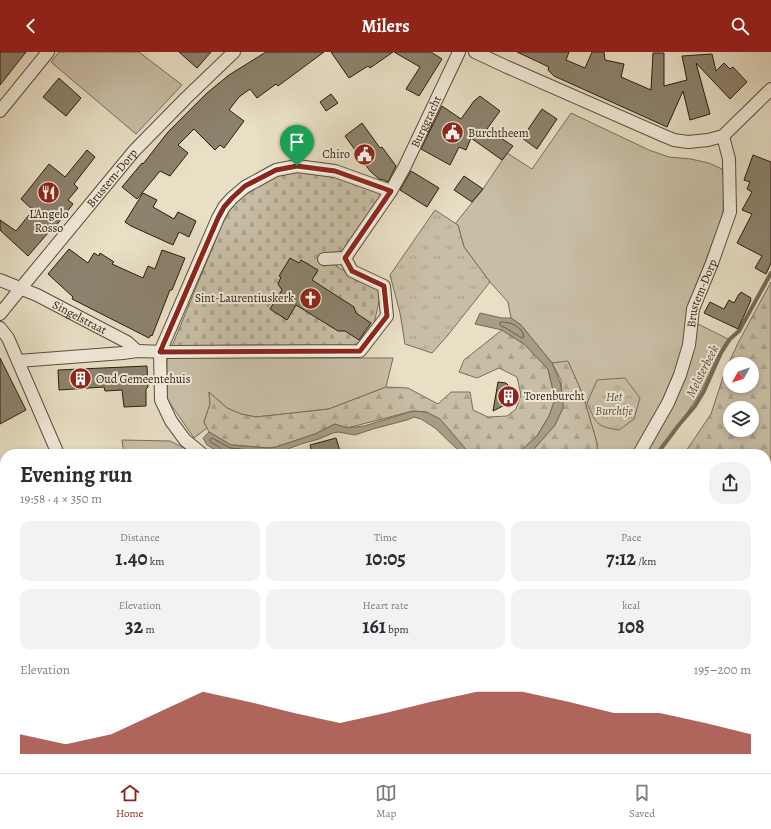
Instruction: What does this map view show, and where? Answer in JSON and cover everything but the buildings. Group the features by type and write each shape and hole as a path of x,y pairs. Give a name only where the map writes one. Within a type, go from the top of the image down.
{"street":[{"path":"0,111 48,52"},
{"name":"Brustem-Dorp","path":"0,314 134,151 234,52"},
{"name":"Burggracht","path":"345,258 391,191 405,166 459,52"},
{"path":"475,52 674,140 688,142 708,140 723,136 771,88"},
{"name":"Brustem-Dorp","path":"643,449 668,403 680,374 689,345 693,310 730,212 729,159 723,136"},
{"path":"196,449 185,440 171,421 161,400 160,352 224,207 245,186 276,170 297,166 335,171 391,191"},
{"path":"160,352 360,351 387,316 384,286 352,271 345,258 324,259"},
{"name":"Singelstraat","path":"0,280 37,294 127,342 137,351"},
{"path":"0,328 8,338 56,449"},
{"name":"Singelstraat","path":"18,361 137,351 160,352"}],"green space":[{"path":"59,52 139,52 182,85 136,134 51,62"},
{"path":"571,113 649,150 669,157 691,159 709,163 722,169 724,178 723,214 695,290 682,349 663,401 636,449 597,449 597,443 583,395 568,362 552,363 521,325 511,318 508,302 490,282 464,247 458,225 455,224 483,189 507,153 532,169"},
{"path":"307,171 335,176 385,192 336,266 381,292 374,324 364,346 172,346 221,227 230,209 243,195 270,179 281,175"},
{"path":"435,210 458,225 464,247 490,282 432,353 405,344 400,313 390,275"},
{"path":"771,282 771,449 687,449 711,414 723,377 723,393 759,393 759,357 732,357"},
{"path":"698,324 728,339 719,353 702,389 693,404 660,449 647,449 689,362"},
{"path":"502,330 524,344 548,369 555,399 549,416 537,436 523,449 466,449 440,419 426,412 413,411 347,428 335,424 315,434 276,447 268,448 231,445 209,432 204,422 210,404 209,392 227,408 241,414 256,417 329,409 386,387 408,388 438,404 451,392 470,392 473,410 488,417 507,416 516,409 521,395 517,377 499,368 477,378 459,372 464,360"},
{"path":"167,356 393,358 386,387 329,409 256,417 241,414 227,408 209,392 210,404 204,422 207,428 194,438 167,399"},
{"path":"568,361 583,395 597,443 597,449 534,449 555,425 563,408 561,380 552,363"},
{"name":"Het Burchtje","path":"625,378 640,398 634,419 619,430 605,427 595,420 587,403 597,380"},
{"path":"122,440 170,441 185,449 123,449"}],"water":[{"path":"480,313 502,318 511,318 521,325 552,363 560,382 563,408 555,425 534,449 523,449 537,436 549,416 555,399 548,369 524,344 502,330 475,324"},
{"path":"413,411 426,412 440,419 466,449 457,449 435,428 421,419 414,417 355,435 338,432 333,433 287,449 214,449 207,445 203,438 209,432 231,445 268,448 276,447 315,434 335,424 347,428 364,426"}],"waterway":[{"name":"Melsterbeek","path":"661,449 695,406 704,391 721,353 730,339 739,331 771,273"}],"place":[{"name":"Burchtheem","path":"452,133"},
{"name":"Chiro","path":"365,154"},
{"name":"L'Angelo Rosso","path":"49,193"},
{"name":"Sint-Laurentiuskerk","path":"310,298"},
{"name":"Oud Gemeentehuis","path":"80,379"},
{"name":"Torenburcht","path":"509,396"}],"route":[{"path":"297,166 335,171 391,191 345,258 352,271 384,286 387,316 360,351 160,352 224,207 245,186 276,170 297,166"}]}
